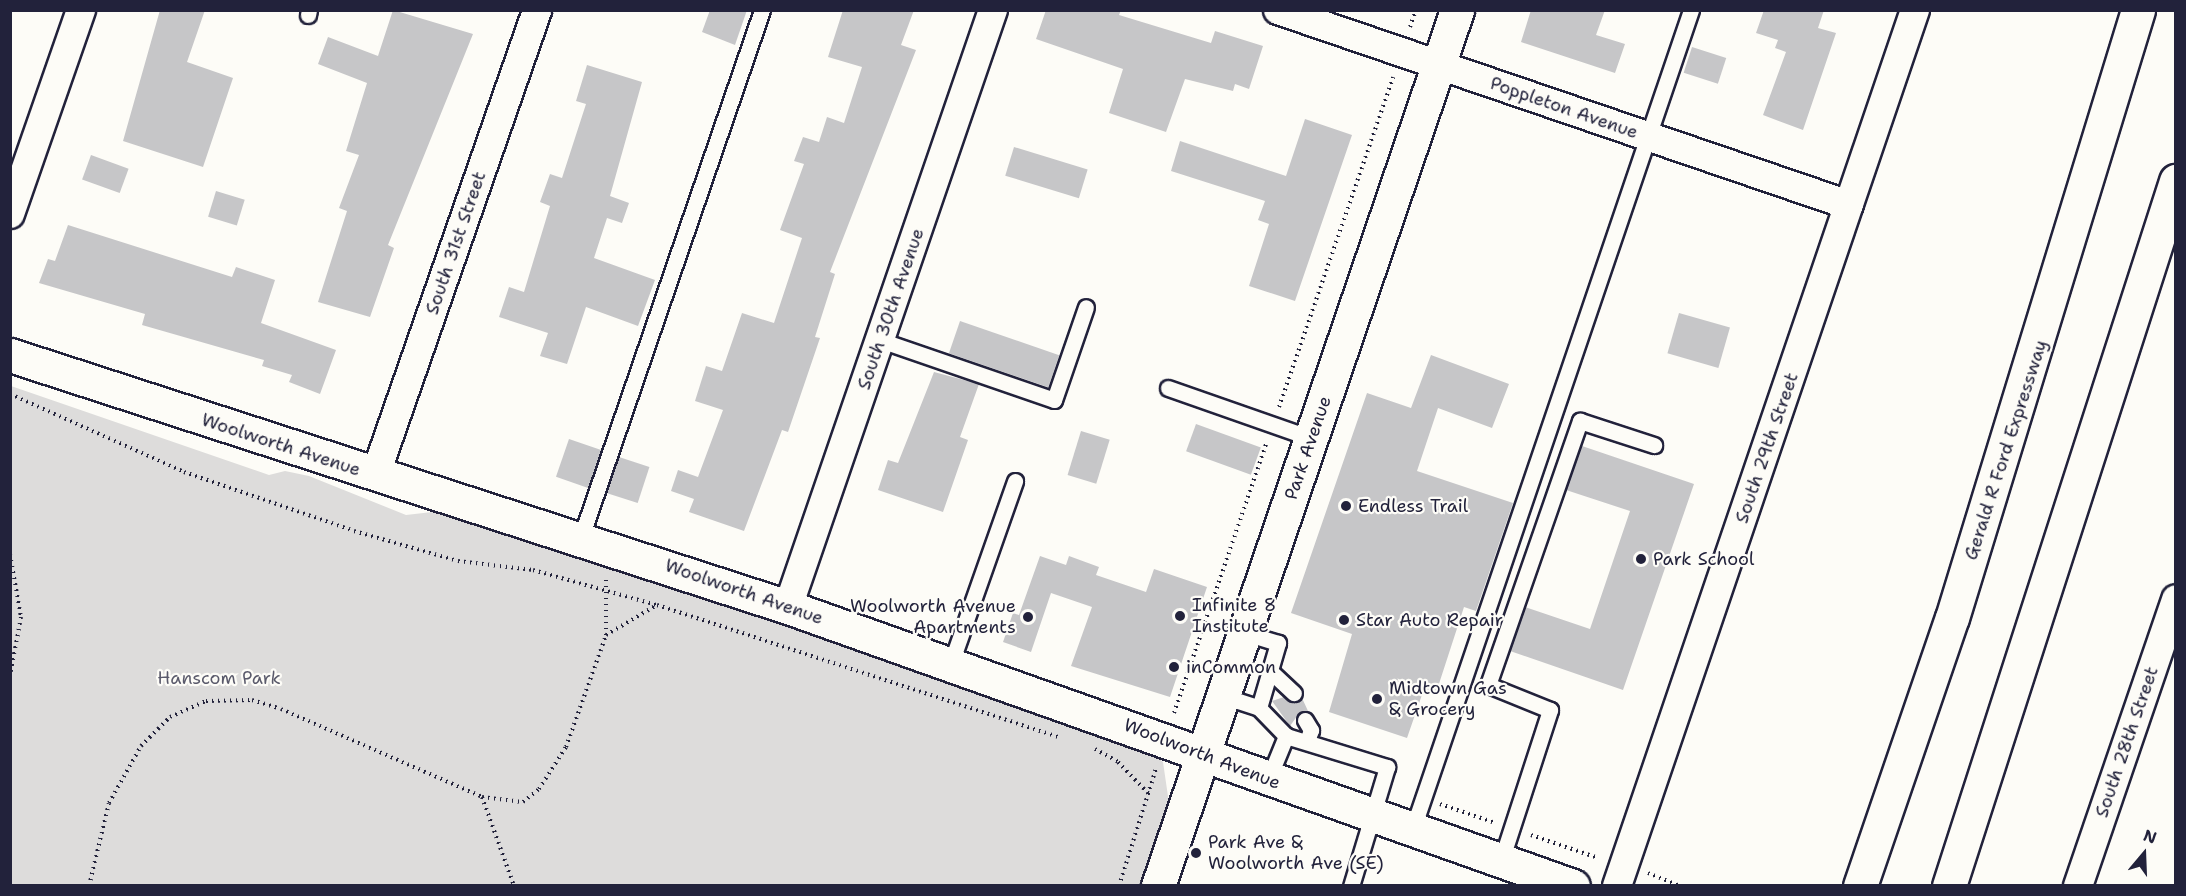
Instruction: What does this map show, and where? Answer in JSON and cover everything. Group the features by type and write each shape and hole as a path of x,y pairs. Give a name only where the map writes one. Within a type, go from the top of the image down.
{"main road":[{"name":"Park Avenue","path":"1158,885 1457,10"},
{"name":"Gerald R Ford Expressway","path":"1860,885 1999,471 2138,10"},
{"path":"1949,885 2175,181"},
{"name":"Woolworth Avenue","path":"10,355 375,476 581,537 788,607 1166,737 1268,781 1573,885"}],"street":[{"path":"10,214 81,10"},
{"name":"South 31st Street","path":"375,476 537,10"},
{"name":"South 30th Avenue","path":"788,607 993,10"},
{"name":"Poppleton Avenue","path":"1278,10 1849,205"},
{"name":"South 29th Street","path":"1621,876 1916,10"},
{"name":"South 28th Street","path":"2078,885 2175,599"}],"lane":[{"path":"581,537 762,10"},
{"path":"1412,831 1691,10"},
{"path":"880,340 1054,400 1086,307"},
{"path":"1168,388 1311,438"},
{"path":"1502,861 1550,710 1488,685 1580,421 1654,445"},
{"path":"951,663 1015,481"},
{"path":"1245,633 1278,644 1259,708"},
{"path":"1269,670 1294,693"},
{"path":"1223,696 1259,708 1286,736 1386,767 1375,818 1351,885"},
{"path":"1305,720 1311,730 1307,741"},
{"path":"1268,781 1286,736"}],"path":[{"path":"1119,885 1166,737 1416,10"},
{"path":"10,394 184,472 354,531 458,561 533,570 602,591 657,604 1071,741"},
{"path":"88,885 109,803 141,746 170,717 206,701 252,700 280,709 482,796 523,802 539,789 566,747 606,635 602,591 616,549"},
{"path":"10,554 21,617 10,676"},
{"path":"606,635 657,604"},
{"path":"1083,745 1118,762 1149,794"},
{"path":"482,796 514,885"},
{"path":"1422,798 1511,828 1621,876 1680,885"}],"green space":[{"name":"Hanscom Park","path":"11,386 269,475 285,471 309,476 406,515 441,511 608,562 610,568 722,605 727,601 1152,751 1163,762 1170,810 1148,885 11,886"}],"building":[{"path":"160,10 205,10 187,62 233,78 203,167 123,141"},
{"path":"393,10 473,34 388,245 394,248 370,317 318,302 347,211 339,208 359,155 346,151 367,83 318,64 328,37 378,56"},
{"path":"710,10 747,10 735,45 702,32"},
{"path":"843,10 914,10 901,45 916,50 830,272 835,274 815,337 820,338 788,432 782,430 744,531 689,512 694,499 671,491 678,470 698,477 723,410 695,401 706,366 722,371 742,313 774,323 802,238 780,230 804,164 794,161 803,137 819,142 827,117 844,123 862,67 828,57"},
{"path":"1046,10 1121,10 1119,15 1211,43 1215,31 1263,46 1249,89 1235,84 1233,91 1185,79 1166,132 1109,113 1123,69 1036,39"},
{"path":"1531,10 1605,10 1596,35 1625,44 1615,73 1521,42"},
{"path":"1764,10 1824,10 1818,28 1836,33 1803,130 1763,115 1786,52 1775,48 1778,40 1756,33"},
{"path":"1692,47 1726,58 1718,84 1684,73"},
{"path":"587,65 642,82 610,196 629,203 622,223 607,218 594,258 655,280 638,326 586,307 567,364 540,356 548,333 499,317 509,287 524,292 550,206 540,202 550,174 562,178 586,104 576,101"},
{"path":"1305,119 1352,135 1295,301 1249,286 1269,224 1258,220 1265,201 1171,171 1180,141 1286,176"},
{"path":"1014,147 1088,170 1079,198 1005,176"},
{"path":"91,155 129,169 120,193 82,179"},
{"path":"216,191 245,200 237,226 208,217"},
{"path":"68,225 232,277 236,267 275,280 261,323 336,350 320,394 289,382 292,375 262,366 264,360 142,325 145,314 39,283 48,259 55,261"},
{"path":"1679,313 1730,328 1718,368 1667,353"},
{"path":"960,321 1059,355 1048,387 949,353"},
{"path":"1431,355 1509,384 1492,428 1438,408 1417,471 1513,503 1476,611 1464,607 1436,693 1424,689 1407,738 1329,712 1352,634 1291,613 1367,393 1411,408"},
{"path":"934,372 979,384 960,437 968,440 943,512 878,490 888,460 898,463"},
{"path":"1196,424 1261,448 1251,475 1186,451"},
{"path":"1081,431 1110,440 1096,484 1068,475"},
{"path":"569,439 601,450 588,488 556,477"},
{"name":"Park School","path":"1582,446 1694,484 1623,690 1510,651 1525,607 1590,629 1630,511 1566,490"},
{"path":"619,457 649,467 638,503 607,493"},
{"path":"1040,556 1066,565 1069,556 1099,567 1096,575 1146,592 1154,569 1207,587 1170,697 1071,666 1092,607 1051,593 1031,652 1003,642 1013,613 1019,615"},
{"path":"1284,697 1292,703 1302,698 1308,711 1300,712 1290,726 1272,701"}],"place":[{"name":"Endless Trail","path":"1346,506"},
{"name":"Park School","path":"1641,559"},
{"name":"Infinite 8 Institute","path":"1180,616"},
{"name":"Woolworth Avenue Apartments","path":"1028,617"},
{"name":"Star Auto Repair","path":"1344,620"},
{"name":"inCommon","path":"1174,667"},
{"name":"Midtown Gas & Grocery","path":"1377,699"},
{"name":"Park Ave & Woolworth Ave (SE)","path":"1196,853"}]}
